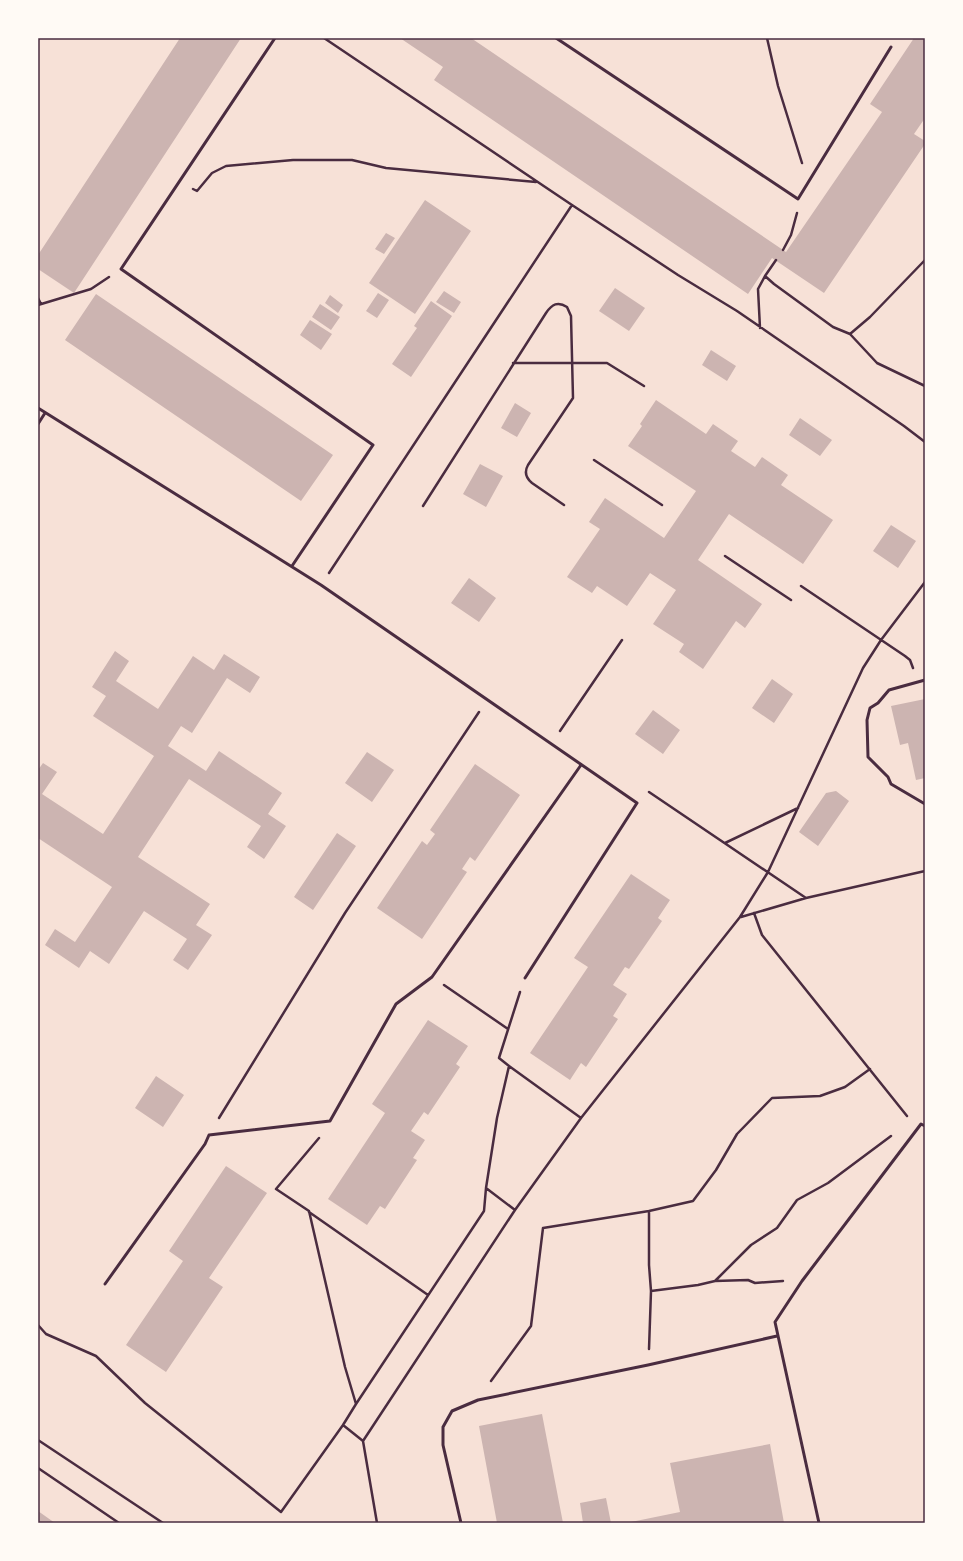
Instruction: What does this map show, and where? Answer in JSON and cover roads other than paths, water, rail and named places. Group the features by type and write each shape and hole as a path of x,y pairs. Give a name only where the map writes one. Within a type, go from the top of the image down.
{"lane":[{"path":"275,38 121,270 373,445 292,566"},
{"path":"556,38 798,199 891,47"},
{"path":"38,408 292,566 637,803 525,978"},
{"path":"38,424 45,413"},
{"path":"925,680 889,690 878,703 870,708 867,720 868,757 888,777 891,784 925,804"},
{"path":"105,1284 209,1135 330,1121 396,1004 432,977 581,765"},
{"path":"819,1523 775,1322 802,1281 921,1124 925,1126"},
{"path":"461,1523 443,1444 443,1427 452,1411 478,1400 648,1365 777,1336"}]}
